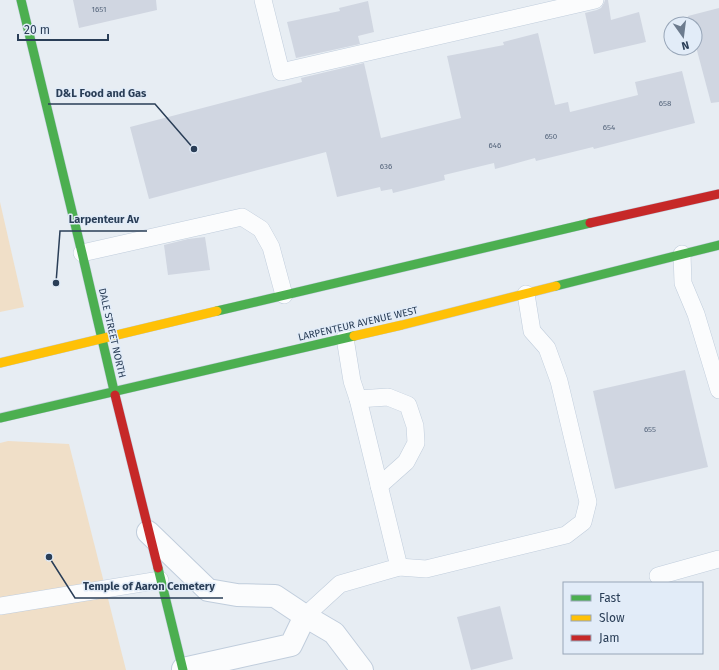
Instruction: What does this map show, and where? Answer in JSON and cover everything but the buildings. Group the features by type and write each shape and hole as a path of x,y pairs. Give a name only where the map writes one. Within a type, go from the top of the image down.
{"main road":[{"name":"DALE STREET NORTH","path":"21,0 114,392 183,670"},
{"path":"0,363 627,214 719,194"},
{"name":"LARPENTEUR AVENUE WEST","path":"0,418 409,323 719,245"}],"street":[{"path":"148,532 208,590 237,596 275,596 334,633 362,670"},
{"path":"183,670 291,645 305,616"}],"lane":[{"path":"262,0 281,72 595,0"},
{"path":"82,253 242,217 261,229 271,247 284,295"},
{"path":"682,254 683,283 696,314 719,390"},
{"path":"305,616 340,584 399,567 426,569 566,535 583,522 588,502 559,381 547,348 532,331 526,294"},
{"path":"345,338 352,381 358,399 399,567"},
{"path":"358,399 388,396 408,405 415,426 416,443 406,462 379,486"},
{"path":"658,576 719,560"},
{"path":"0,606 160,580"}],"shaded area":[{"path":"0,202 24,307 0,312"},
{"path":"8,441 69,444 126,670 0,670 0,443"}],"traffic: fast":[{"path":"21,0 115,395"},
{"path":"217,311 590,223"},
{"path":"556,286 719,245"},
{"path":"0,418 354,336"},
{"path":"158,568 183,670"}],"traffic: slow":[{"path":"354,336 556,286"},
{"path":"0,363 217,311"}],"traffic: jam":[{"path":"590,223 719,194"},
{"path":"115,395 158,568"}],"place":[{"name":"D&L Food and Gas","path":"194,149"},
{"name":"Larpenteur Av","path":"56,283"},
{"name":"Temple of Aaron Cemetery","path":"49,557"}]}
